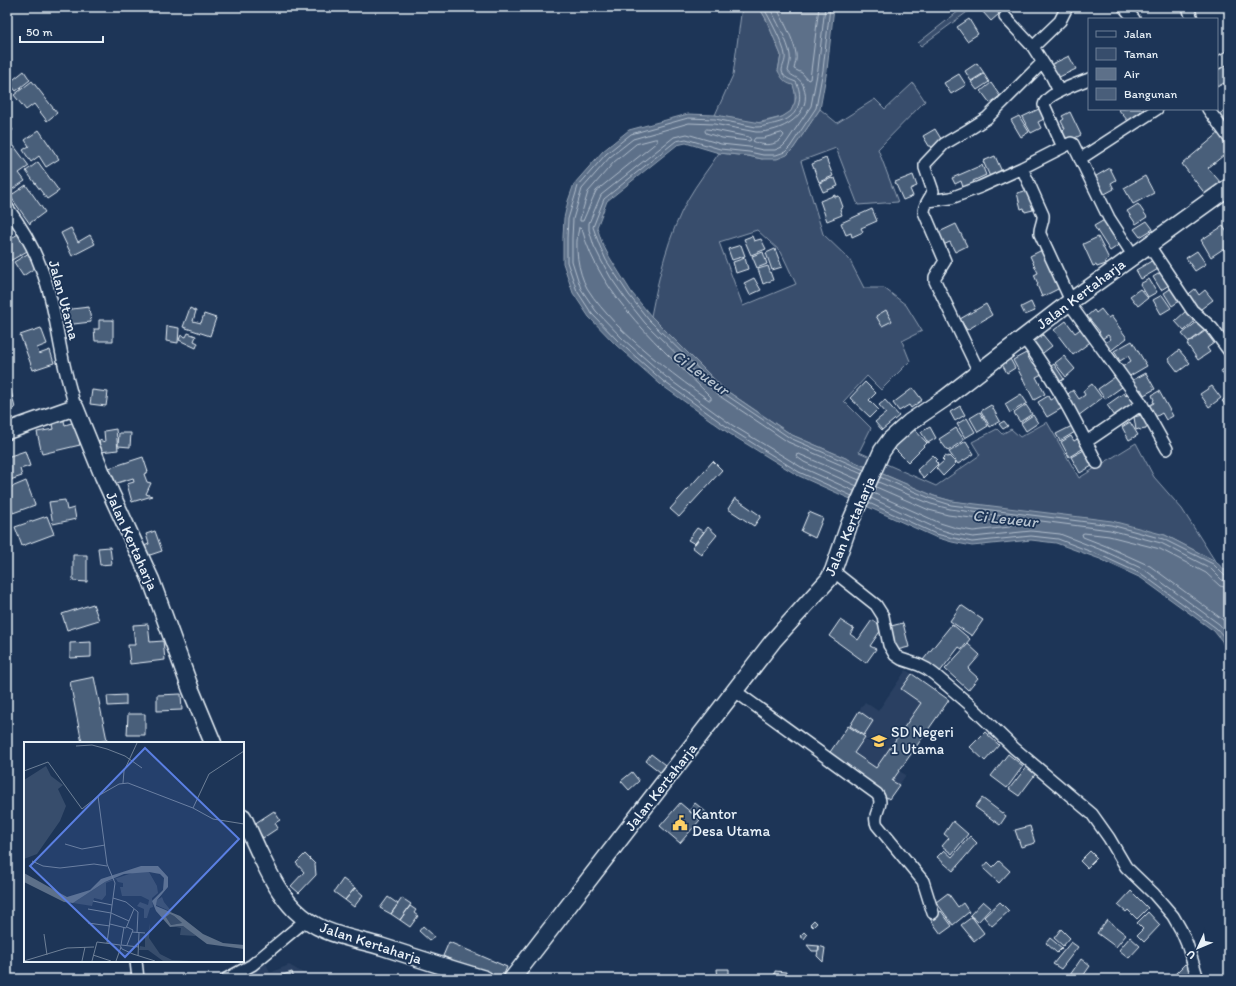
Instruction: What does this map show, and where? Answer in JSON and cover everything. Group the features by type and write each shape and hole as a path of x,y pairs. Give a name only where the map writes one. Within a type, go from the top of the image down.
{"street":[{"path":"1033,46 1060,21 1067,7"},
{"path":"1124,7 1133,18"},
{"path":"1188,7 1192,18"},
{"path":"1005,17 1033,46 1059,91"},
{"path":"1218,62 1229,57"},
{"path":"979,372 936,284 935,277 945,261 925,215 924,207 933,191 924,166 944,144 987,118 1042,63"},
{"path":"1063,147 1044,103 1059,91 1088,79"},
{"path":"1080,159 1155,110"},
{"path":"1209,110 1229,138"},
{"path":"928,201 954,196 999,178 1072,143 1109,218 1133,255"},
{"path":"1022,168 1043,215 1040,234 1070,302 1142,404 1167,449"},
{"name":"Jalan Kertaharja","path":"512,979 773,641 828,579 833,571 849,525 882,451 890,440 900,430 979,372 1023,337 1229,186"},
{"name":"Jalan Utama","path":"7,207 21,226 42,269 75,407"},
{"path":"1148,244 1192,310 1212,328 1229,351"},
{"path":"1023,337 1038,357 1057,388 1097,463"},
{"path":"1086,442 1142,404"},
{"path":"7,431 75,407"},
{"name":"Jalan Kertaharja","path":"75,407 103,476 151,580 191,690 213,742"},
{"path":"833,571 876,604 883,616 889,645 895,655 901,659 919,665 935,675 969,704 1014,748 1092,814 1109,838 1126,867 1154,894 1173,916 1187,944 1198,979"},
{"path":"735,691 878,794 880,808 875,818 876,825 923,881 933,913"},
{"name":"Jalan Kertaharja","path":"244,819 272,879 281,894 294,909 318,928 330,933 382,947 485,979"},
{"path":"226,979 252,965 306,920"},
{"path":"136,962 138,979"}],"shaded area":[{"name":"SD Negeri 1 Utama","path":"906,670 949,700 899,771 906,775 889,799 828,755 865,702 878,711"},
{"path":"265,960 270,973 289,965 313,979 231,979"}],"green space":[{"path":"742,7 759,7 766,19 781,55 778,71 793,85 795,90 795,102 791,111 782,117 757,123 715,115 733,75"},
{"path":"964,7 974,7 921,46 918,43"},
{"path":"913,83 925,101 878,149 898,202 858,205 836,148 801,161 823,234 849,259 864,288 884,288 906,305 922,331 902,341 910,361 881,390 867,376 844,401 871,428 859,452 936,486 980,455 972,442 997,429 1002,434 1011,429 1020,437 1047,422 1079,478 1136,443 1154,477 1182,509 1215,561 1165,535 952,501 934,496 792,435 724,389 651,316 661,271 675,227 688,199 719,153 762,159 793,149 820,109 837,123 875,99 885,109","holes":["757,230 781,252 796,284 743,306 719,242"]}],"water":[{"name":"Ci Leueur","path":"759,7 834,7 827,70 820,109 793,149 787,155 777,159 762,159 719,153 686,143 677,145 607,201 597,227 602,243 632,293 651,316 724,389 792,435 934,496 952,501 1112,521 1165,535 1215,561 1229,574 1229,660 1222,641 1214,631 1141,578 1100,559 1056,543 1031,540 972,546 952,542 935,537 797,475 727,432 660,384 616,345 589,317 573,293 563,263 564,218 574,184 603,151 629,130 688,114 715,115 761,123 782,117 791,111 796,96 793,85 785,82 778,71 781,55 766,19"}],"building":[{"path":"986,7 993,7 999,14 991,21 982,11"},
{"path":"969,19 978,34 967,41 957,27"},
{"path":"1069,56 1076,69 1055,79 1048,66"},
{"path":"1229,59 1229,92 1224,83 1218,86 1218,65"},
{"path":"977,63 984,73 971,81 965,71"},
{"path":"24,71 30,80 16,91 9,83"},
{"path":"959,74 966,85 951,94 944,83"},
{"path":"984,74 989,82 977,90 971,82"},
{"path":"32,81 57,113 47,121 34,104 26,110 14,95"},
{"path":"991,83 1000,96 990,103 981,91"},
{"path":"1041,108 1046,118 1038,122 1041,128 1031,133 1022,117"},
{"path":"1229,109 1229,127 1227,128 1219,114"},
{"path":"1119,110 1143,110 1128,121"},
{"path":"1070,112 1081,135 1063,144 1057,132 1065,129 1061,121 1064,119 1062,116"},
{"path":"1019,116 1029,132 1021,137 1011,120"},
{"path":"7,122 13,130 7,135"},
{"path":"935,129 943,142 932,149 923,136"},
{"path":"39,130 59,159 46,167 39,156 31,162 23,150 29,146 25,140"},
{"path":"1219,133 1229,145 1229,151 1208,168 1221,183 1206,195 1182,164"},
{"path":"11,142 29,166 19,173 25,181 7,193 7,144"},
{"path":"995,156 1003,174 991,179 983,161"},
{"path":"826,158 833,176 819,182 812,164"},
{"path":"38,162 59,191 47,199 26,171"},
{"path":"982,165 986,175 973,181 975,185 964,190 961,181 955,184 952,178"},
{"path":"1110,168 1116,180 1111,183 1114,189 1101,196 1091,179"},
{"path":"913,175 917,186 910,189 913,196 903,200 895,182"},
{"path":"1145,176 1154,193 1133,204 1124,188"},
{"path":"835,178 838,186 823,192 819,183"},
{"path":"26,185 45,212 30,224 10,196"},
{"path":"1029,190 1034,206 1032,206 1033,210 1025,212 1024,208 1021,209 1017,193"},
{"path":"835,195 835,197 839,196 843,207 840,209 842,215 827,221 820,201"},
{"path":"1138,204 1147,217 1136,224 1127,211"},
{"path":"872,209 877,221 861,228 863,232 852,237 851,233 846,235 841,223"},
{"path":"1106,219 1122,243 1110,251 1094,226"},
{"path":"1147,221 1153,229 1140,237 1134,229"},
{"path":"956,224 967,246 955,252 950,242 943,245 937,233"},
{"path":"1223,226 1229,235 1229,256 1223,249 1211,257 1201,240"},
{"path":"71,228 78,242 90,235 95,244 72,256 61,233"},
{"path":"18,234 29,250 10,261 7,256 7,241"},
{"path":"752,236 754,241 761,239 766,249 751,255 744,239"},
{"path":"1098,237 1109,259 1105,261 1106,264 1097,267 1096,265 1093,266 1083,244"},
{"path":"741,245 745,256 732,260 728,249"},
{"path":"775,249 782,267 772,270 766,253"},
{"path":"1044,249 1062,287 1042,297 1034,275 1038,273 1030,256"},
{"path":"1197,251 1206,264 1195,271 1186,258"},
{"path":"763,252 767,264 757,268 752,256"},
{"path":"29,253 38,266 23,276 14,262"},
{"path":"745,258 748,269 736,273 733,262"},
{"path":"1155,259 1160,268 1141,279 1136,270"},
{"path":"768,266 773,280 763,284 758,269"},
{"path":"1163,271 1171,284 1161,290 1153,277"},
{"path":"754,278 761,290 750,295 744,283"},
{"path":"1149,279 1157,292 1148,297 1140,284"},
{"path":"1173,287 1181,300 1172,306 1164,293"},
{"path":"1140,289 1148,298 1138,306 1130,296"},
{"path":"1195,289 1199,295 1205,290 1213,300 1197,312 1185,297"},
{"path":"1162,295 1171,308 1161,314 1153,300"},
{"path":"1031,302 1035,311 1025,315 1021,307"},
{"path":"986,304 992,315 967,330 960,319"},
{"path":"89,307 91,322 65,325 63,310"},
{"path":"190,308 196,311 193,321 201,323 204,314 216,318 210,336 183,327"},
{"path":"1101,309 1108,318 1111,316 1127,338 1109,352 1103,344 1111,339 1108,335 1099,341 1095,336 1100,332 1087,316 1094,310 1096,313"},
{"path":"886,310 892,321 882,326 876,316"},
{"path":"1186,311 1196,320 1184,331 1175,321"},
{"path":"99,320 113,320 113,341 95,341 94,329 99,329"},
{"path":"1066,321 1075,333 1083,327 1093,340 1073,355 1054,330"},
{"path":"1198,321 1205,330 1189,342 1182,334"},
{"path":"167,326 179,328 178,343 166,341"},
{"path":"41,328 47,344 37,348 39,354 50,350 54,363 33,370 20,335"},
{"path":"1205,331 1214,343 1207,348 1210,352 1198,360 1187,344"},
{"path":"188,333 196,336 194,341 198,343 196,348 179,340 181,335 186,337"},
{"path":"1043,335 1052,346 1039,356 1030,345"},
{"path":"1132,341 1147,366 1128,377 1122,367 1131,361 1128,356 1120,361 1114,351"},
{"path":"1179,350 1190,363 1178,372 1168,359"},
{"path":"1026,353 1032,364 1038,361 1044,373 1036,377 1045,394 1034,400 1013,360"},
{"path":"1064,356 1075,369 1066,377 1055,363"},
{"path":"1009,357 1015,368 1007,373 1000,361"},
{"path":"1054,364 1064,379 1056,384 1047,369"},
{"path":"1229,365 1229,383 1221,371"},
{"path":"1146,373 1155,389 1144,395 1141,389 1137,392 1131,381"},
{"path":"1115,377 1122,387 1105,399 1098,389"},
{"path":"865,382 876,393 869,400 878,409 870,417 850,398"},
{"path":"1092,384 1102,398 1078,416 1064,397 1073,390 1079,399 1085,395 1083,391"},
{"path":"1212,386 1221,398 1209,407 1200,394"},
{"path":"913,388 922,400 911,408 909,405 899,411 893,403"},
{"path":"92,390 108,392 106,406 90,404"},
{"path":"7,391 11,391 15,408 7,410"},
{"path":"1159,391 1173,416 1166,420 1162,413 1152,419 1146,407 1154,403 1152,395"},
{"path":"1124,393 1126,396 1128,394 1136,405 1117,419 1107,405"},
{"path":"1021,394 1027,403 1010,413 1005,404"},
{"path":"1229,394 1229,409 1222,401"},
{"path":"1048,396 1050,400 1057,396 1064,407 1047,417 1038,402"},
{"path":"885,400 899,416 882,430 875,422 886,413 879,405"},
{"path":"991,405 1000,421 990,427 981,411"},
{"path":"1026,405 1032,414 1020,422 1014,413"},
{"path":"960,406 965,415 955,421 950,412"},
{"path":"980,412 988,426 978,432 970,418"},
{"path":"1146,414 1149,427 1146,429 1136,430 1134,417"},
{"path":"1033,415 1038,423 1026,431 1021,423"},
{"path":"63,417 65,425 75,422 80,445 42,454 37,432 54,429 52,419"},
{"path":"967,418 975,432 965,438 957,424"},
{"path":"1004,421 1008,426 1003,429 999,424"},
{"path":"1130,422 1138,435 1129,440 1122,427"},
{"path":"1072,426 1075,432 1060,441 1056,434"},
{"path":"930,427 936,438 928,443 921,432"},
{"path":"956,428 964,440 948,451 939,439"},
{"path":"116,429 118,450 100,452 99,440 105,442 104,431"},
{"path":"914,429 927,443 908,462 894,448"},
{"path":"119,433 131,433 130,447 118,446"},
{"path":"1071,436 1074,441 1079,438 1084,448 1069,457 1061,442"},
{"path":"966,441 974,454 958,464 949,452"},
{"path":"1084,450 1092,466 1080,473 1071,457"},
{"path":"25,451 30,466 20,469 22,476 7,481 7,457"},
{"path":"933,455 937,459 935,461 938,464 924,478 917,470"},
{"path":"945,456 949,456 956,463 943,476 936,468 944,461 942,459"},
{"path":"143,457 148,472 144,474 147,482 151,483 146,494 152,496 132,502 127,484 134,482 133,478 114,484 109,468"},
{"path":"713,461 722,470 679,517 670,509"},
{"path":"26,481 35,505 13,513 7,497 7,489"},
{"path":"735,498 761,516 754,526 728,509"},
{"path":"65,500 67,510 74,508 76,519 53,524 49,502"},
{"path":"809,512 823,518 815,538 801,531"},
{"path":"47,516 54,534 22,546 15,527"},
{"path":"708,527 717,535 702,555 692,547"},
{"path":"697,528 704,532 695,544 688,540"},
{"path":"155,531 162,551 147,556 144,546 149,544 146,534"},
{"path":"110,547 112,564 100,565 98,548"},
{"path":"73,555 87,555 87,582 73,581"},
{"path":"93,604 99,620 67,630 62,614"},
{"path":"961,605 983,620 972,636 950,621"},
{"path":"840,620 854,629 850,634 858,640 872,620 883,627 870,646 876,649 866,663 829,636"},
{"path":"903,623 909,647 893,651 887,627"},
{"path":"148,624 150,642 163,641 165,660 130,664 128,645 135,645 133,625"},
{"path":"952,624 970,639 962,649 959,647 939,673 923,660"},
{"path":"91,642 91,657 70,658 70,643"},
{"path":"968,644 980,655 968,669 978,678 968,690 945,669"},
{"path":"912,674 949,700 892,781 899,785 889,799 828,755 848,726 865,737 854,753 876,768 921,703 901,689"},
{"path":"94,677 107,740 98,742 82,742 70,682"},
{"path":"181,694 182,710 157,711 157,695"},
{"path":"126,695 126,705 108,706 107,696"},
{"path":"859,711 873,721 864,735 850,726"},
{"path":"128,714 145,714 145,735 127,735"},
{"path":"985,732 999,745 985,761 970,747"},
{"path":"651,754 669,768 664,775 646,761"},
{"path":"1008,754 1023,766 1007,788 991,776"},
{"path":"1028,765 1037,772 1019,796 1009,789"},
{"path":"632,772 639,781 629,790 621,781"},
{"path":"982,798 1006,816 1000,825 975,807"},
{"name":"Kantor Desa Utama","path":"680,803 700,820 680,843 660,826"},
{"path":"695,803 706,812 700,820 689,811"},
{"path":"274,811 280,820 275,823 278,828 263,838 254,824"},
{"path":"953,821 968,834 952,854 942,846 949,838 944,834"},
{"path":"1030,826 1035,843 1021,847 1015,830"},
{"path":"970,836 977,843 953,871 937,857 944,850 952,857"},
{"path":"1090,851 1097,858 1087,868 1080,861"},
{"path":"305,854 315,864 316,875 299,893 291,886 304,872 296,863"},
{"path":"999,861 1010,871 999,883 983,868 988,862 993,867"},
{"path":"343,879 355,888 345,900 334,892"},
{"path":"355,888 363,895 354,907 345,900"},
{"path":"1131,891 1148,908 1137,919 1128,910 1126,912 1118,905"},
{"path":"948,893 958,907 963,903 969,912 953,925 936,902"},
{"path":"388,897 398,904 391,914 380,908"},
{"path":"402,898 411,904 400,920 391,914"},
{"path":"983,901 991,908 978,922 970,915"},
{"path":"1000,902 1009,911 992,926 984,917"},
{"path":"410,906 416,910 414,913 418,916 410,927 400,920"},
{"path":"941,911 952,926 941,934 930,919"},
{"path":"1148,912 1160,925 1144,942 1137,935 1143,929 1137,923"},
{"path":"972,917 984,933 974,941 961,925"},
{"path":"814,920 817,923 813,927 810,924"},
{"path":"1107,920 1126,935 1116,947 1097,933"},
{"path":"423,926 434,936 430,941 419,931"},
{"path":"1061,929 1070,938 1063,946 1054,938"},
{"path":"804,932 807,935 804,939 800,936"},
{"path":"1130,937 1140,946 1129,958 1119,950"},
{"path":"1050,938 1062,948 1057,953 1046,943"},
{"path":"449,942 507,967 502,979 495,979 443,956"},
{"path":"1071,942 1078,947 1061,969 1053,964"},
{"path":"807,945 819,946 819,951 812,951"},
{"path":"819,946 825,948 823,962 817,956"},
{"path":"1081,959 1090,966 1081,979 1077,979 1070,975"},
{"path":"1185,964 1194,972 1188,979 1181,979 1175,974"},
{"path":"717,969 729,969 729,975 735,975 735,979 718,979"},
{"path":"775,971 786,972 785,979 774,979"},
{"path":"292,972 294,979 270,979"},
{"path":"429,975 434,979 426,979"}],"place":[{"name":"SD Negeri 1 Utama","path":"879,741"},
{"name":"Kantor Desa Utama","path":"680,823"}]}
